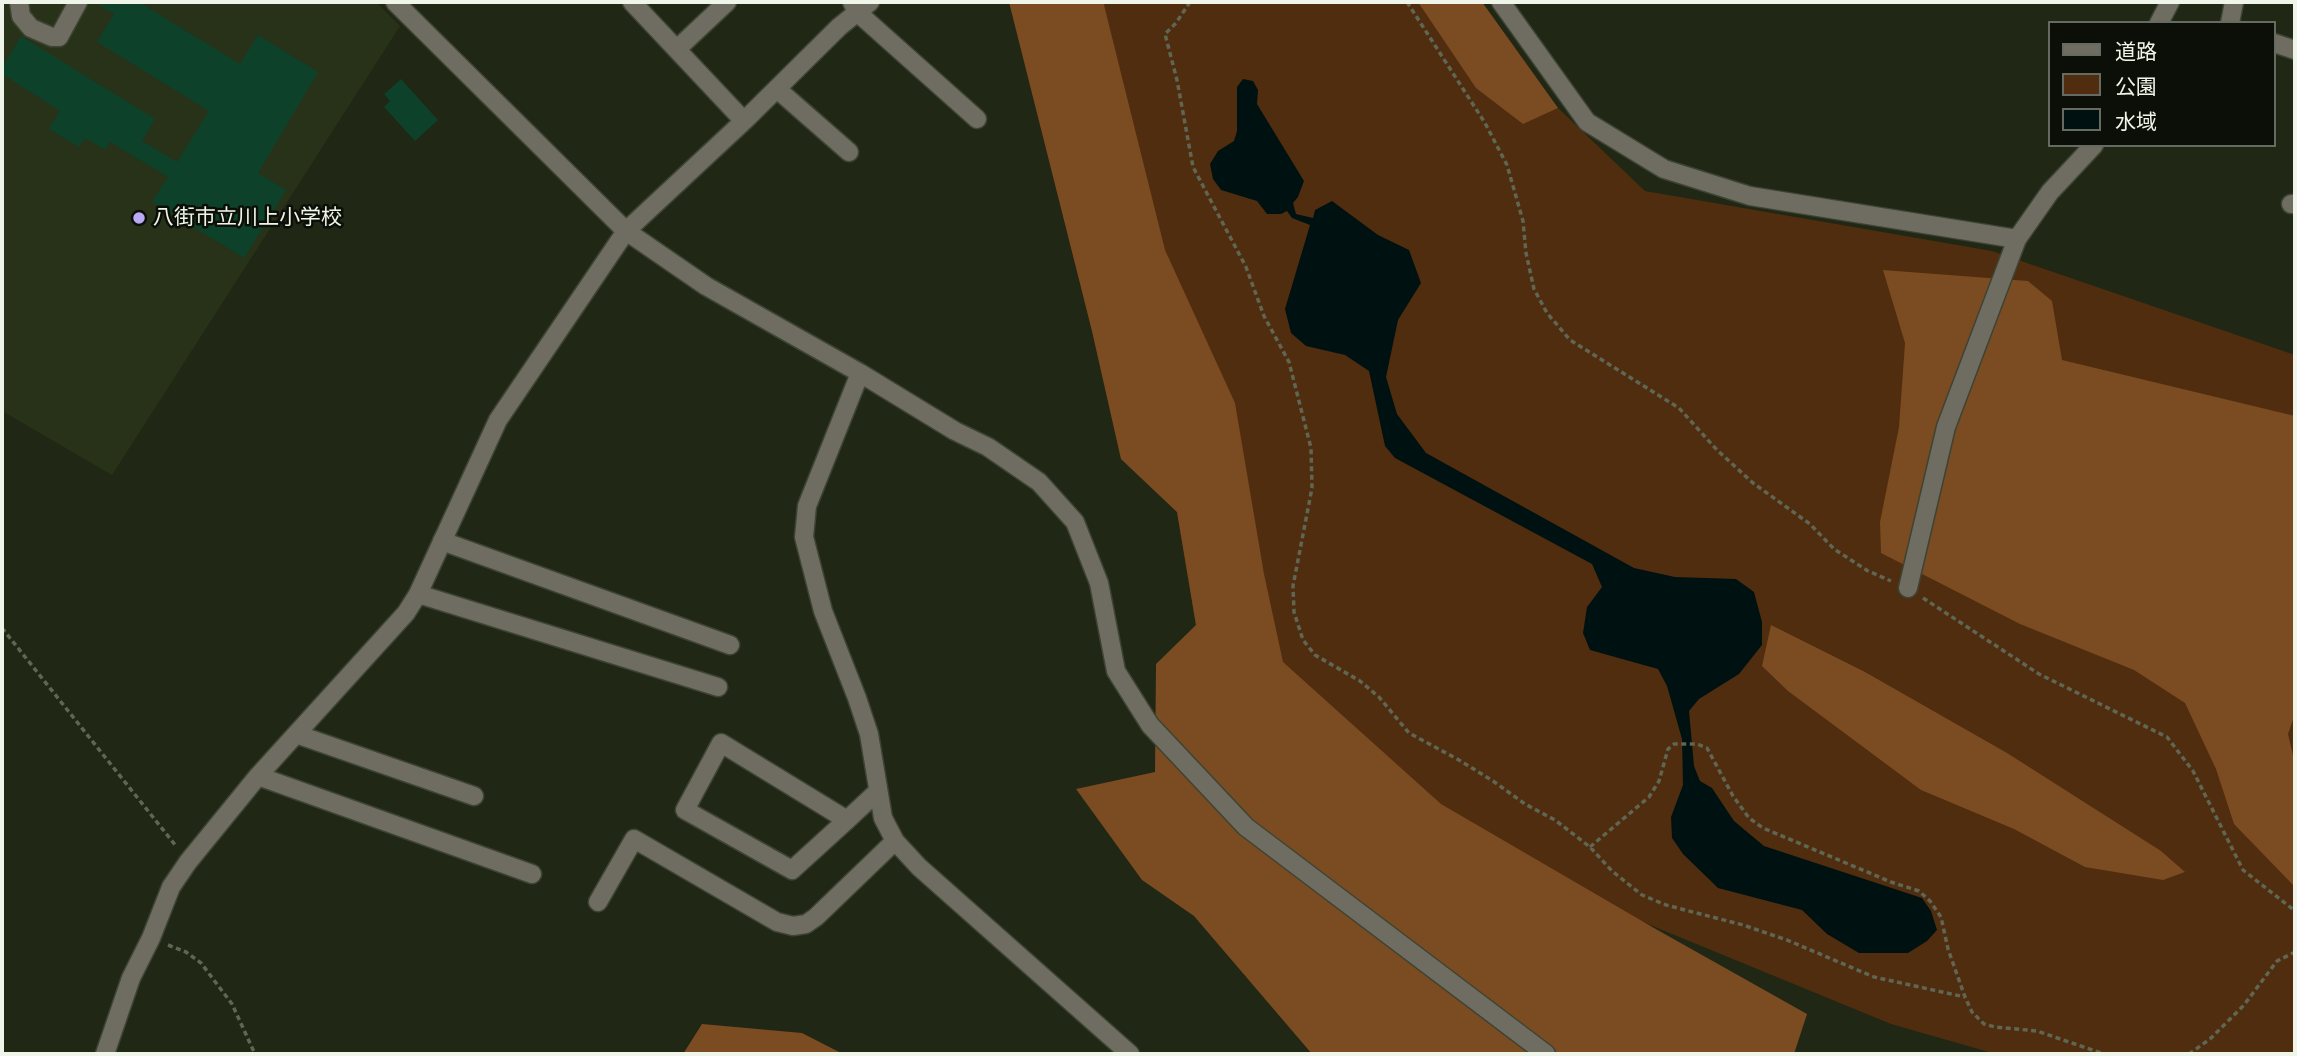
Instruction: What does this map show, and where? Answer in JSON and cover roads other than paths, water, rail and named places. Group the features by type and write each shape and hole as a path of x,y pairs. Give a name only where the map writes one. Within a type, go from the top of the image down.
{"street":[{"path":"19,2 20,16 31,28 52,37 59,37 78,2"},
{"path":"395,2 626,231 706,286 988,447 1039,482 1075,522 1099,583 1116,671 1150,725 1245,827 1546,1054"},
{"path":"632,2 744,121"},
{"path":"677,48 727,2"},
{"path":"1501,2 1587,122 1664,169 1750,196 2017,239"},
{"path":"2160,21 2170,2"},
{"path":"2230,21 2234,2"},
{"path":"104,1054 131,978 171,887 258,776 406,613 418,594 498,420 626,231 744,121 860,5 977,119"},
{"path":"2276,44 2295,50"},
{"path":"777,89 849,152"},
{"path":"1908,588 1946,427 2017,239 2050,192 2092,147"},
{"path":"860,373 807,506 804,537 824,611 869,734 883,818 895,841 919,867 1130,1054"},
{"path":"442,541 730,645"},
{"path":"418,594 718,687"},
{"path":"296,734 474,796"},
{"path":"847,820 721,743 685,810 792,870 877,793"},
{"path":"258,776 532,874"},
{"path":"598,902 634,839 778,922 793,926 806,924 895,841"}],"water":[{"path":"1243,79 1253,81 1258,90 1257,104 1304,181 1293,203 1296,214 1313,218 1315,210 1332,201 1378,235 1409,250 1421,283 1398,320 1386,377 1397,414 1426,453 1634,568 1675,577 1736,579 1754,592 1762,622 1762,645 1739,674 1699,699 1689,711 1694,766 1700,781 1712,788 1734,821 1764,846 1922,898 1931,911 1937,930 1927,941 1908,953 1859,953 1827,934 1802,910 1718,888 1683,854 1672,838 1671,817 1683,785 1682,739 1667,686 1658,669 1590,650 1583,633 1587,607 1602,587 1592,564 1395,458 1385,446 1369,371 1345,355 1306,346 1291,333 1285,309 1310,225 1292,218 1287,211 1267,214 1257,201 1221,190 1213,179 1210,164 1218,151 1234,141 1237,131 1237,87"}],"place":[{"name":"八街市立川上小学校","path":"139,218"}]}
